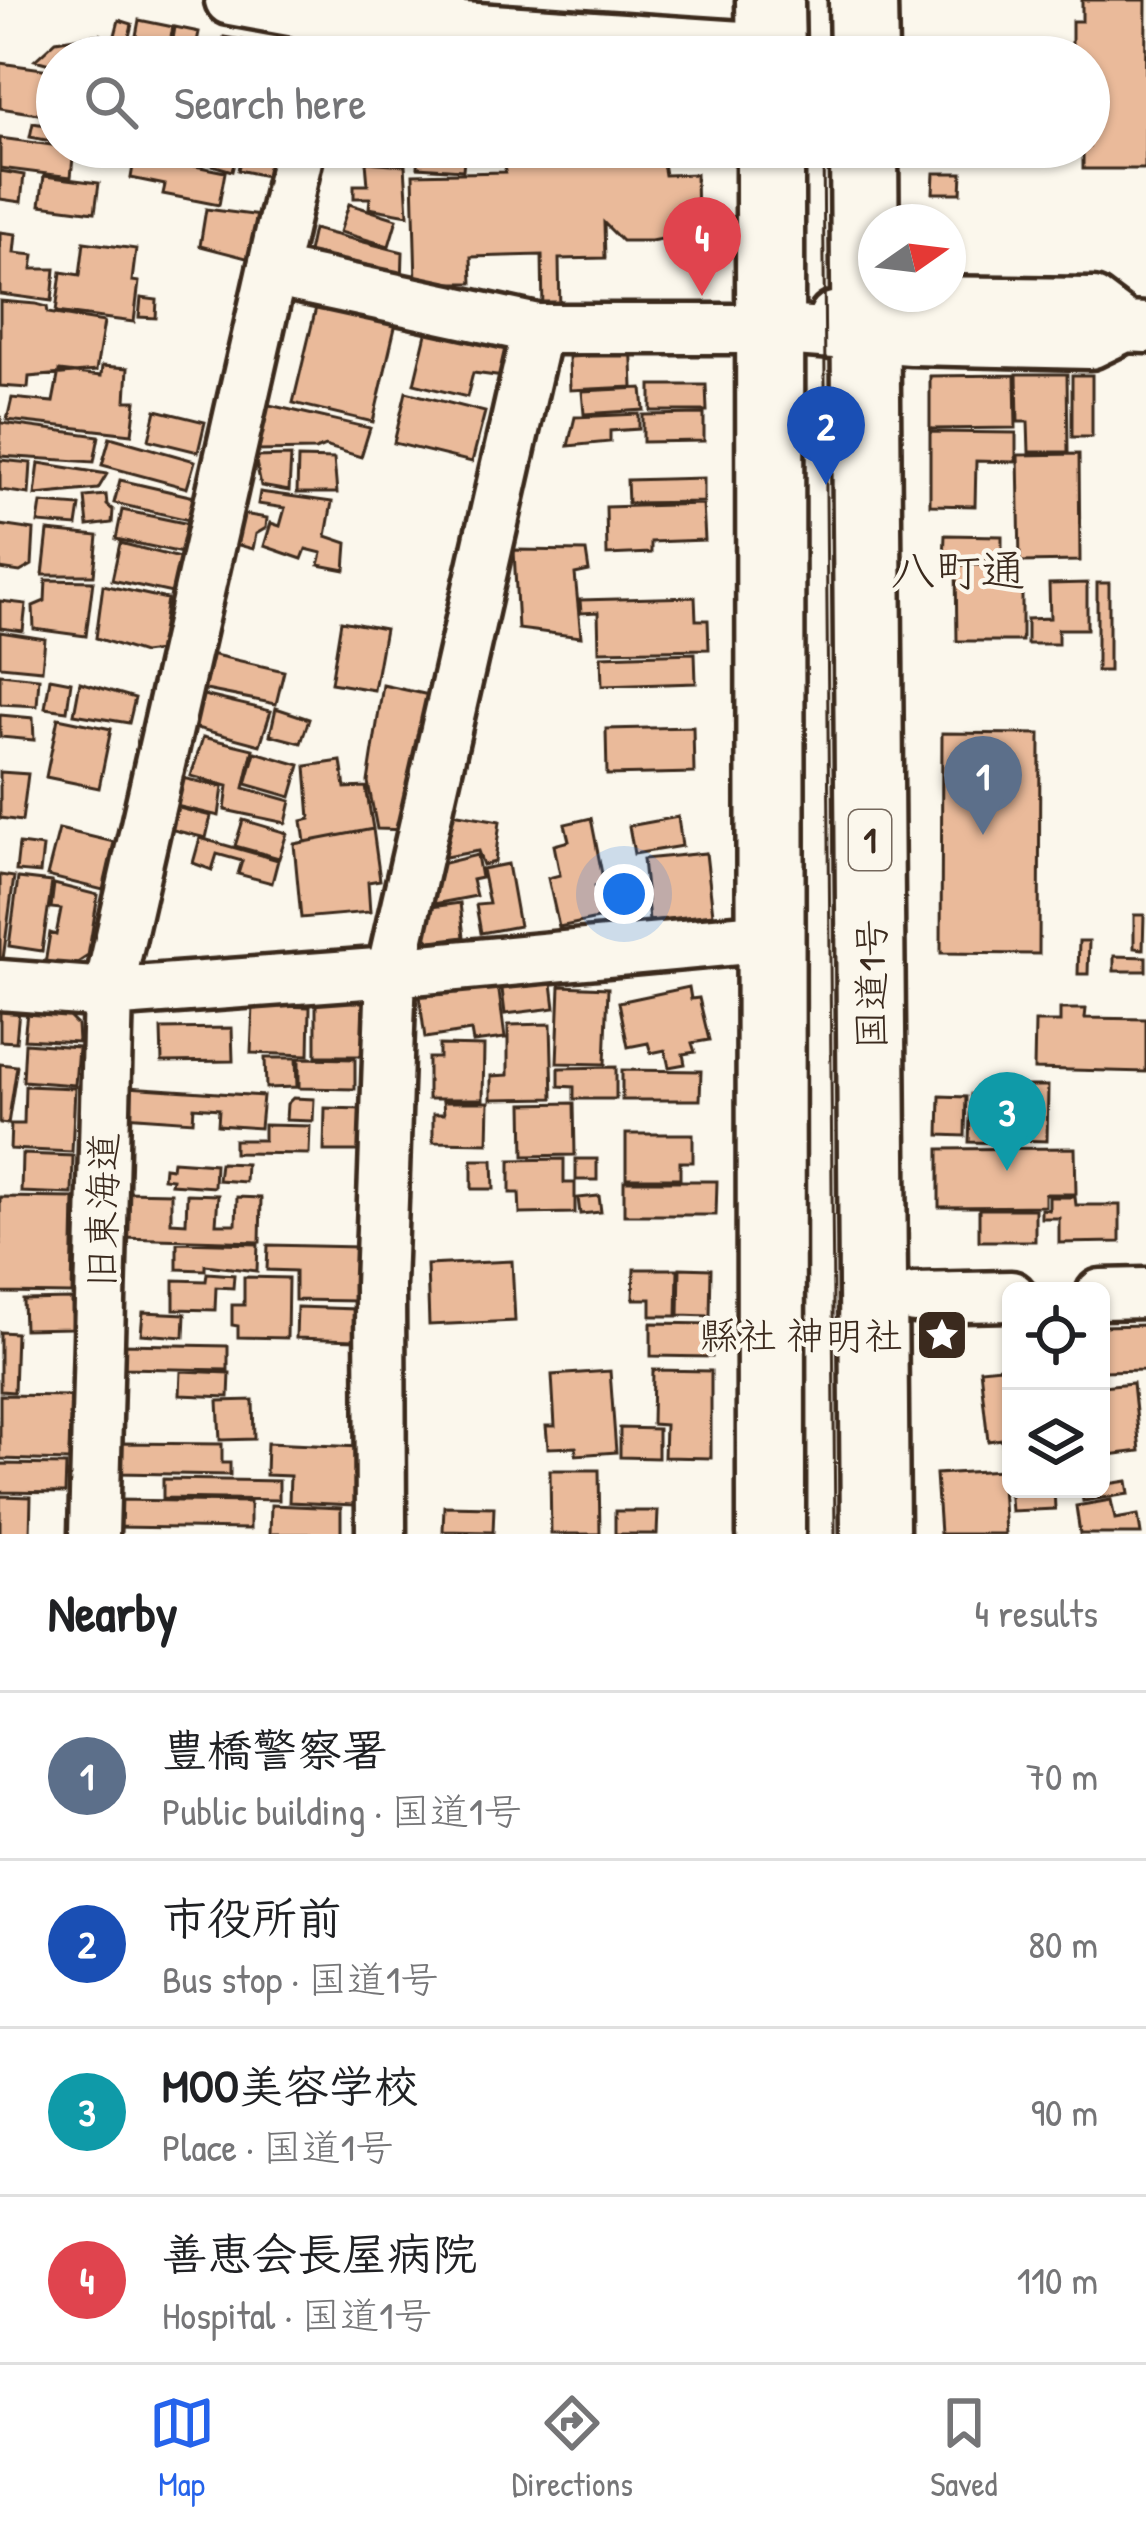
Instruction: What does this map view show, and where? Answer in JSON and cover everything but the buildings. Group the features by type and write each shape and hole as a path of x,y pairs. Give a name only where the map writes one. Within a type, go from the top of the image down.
{"highway":[{"path":"863,0 864,36"},
{"path":"770,168 771,1534"},
{"name":"国道1号","path":"864,168 874,1534"}],"street":[{"path":"230,0 327,25 771,35"},
{"name":"旧東海道","path":"94,1534 108,993 295,168"},
{"path":"272,272 537,329 866,324 912,301 1093,303 1136,328"},
{"path":"381,1534 380,1286 392,972 537,329"},
{"path":"0,985 108,993 769,937"},
{"path":"1110,1294 1146,1294"},
{"path":"914,1298 1002,1296"}],"tram line":[{"path":"805,0 806,36"},
{"path":"823,168 835,1534"}],"place":[{"name":"善恵会長屋病院","path":"702,296"},
{"name":"市役所前","path":"826,485"},
{"name":"豊橋警察署","path":"983,835"},
{"name":"MOO美容学校","path":"1007,1171"},
{"name":"縣社 神明社","path":"942,1335"}],"district":[{"name":"八町通","path":"958,570"}]}
